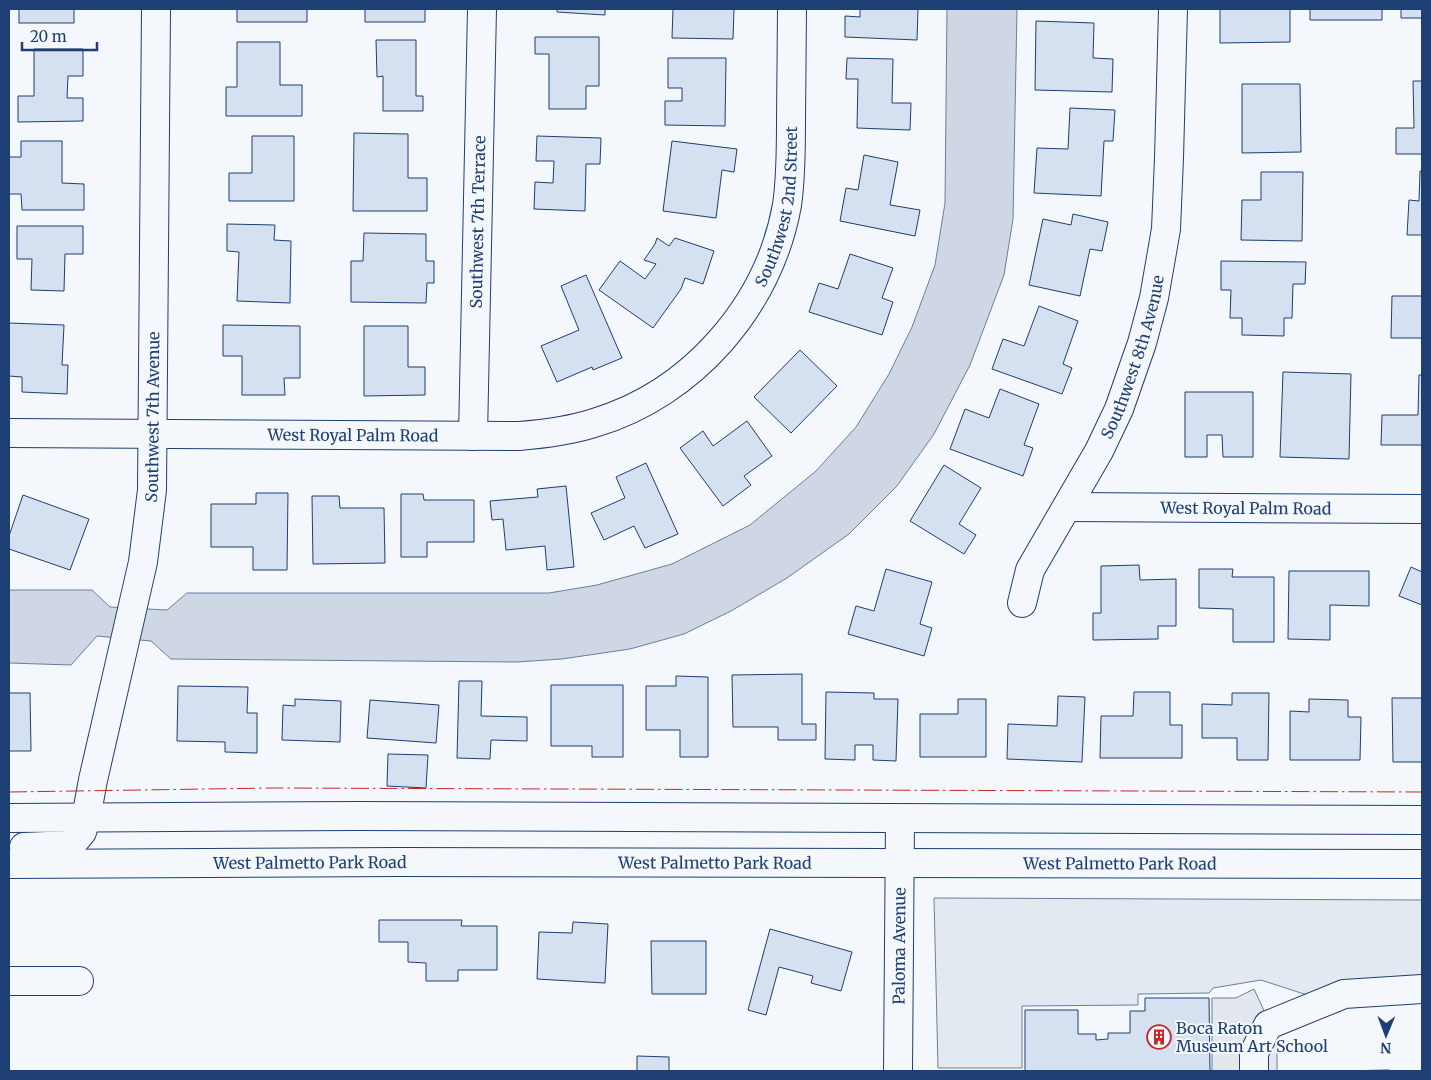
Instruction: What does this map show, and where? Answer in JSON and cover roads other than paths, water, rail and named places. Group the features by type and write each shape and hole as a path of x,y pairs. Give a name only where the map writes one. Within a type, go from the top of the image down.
{"street":[{"name":"Southwest 7th Avenue","path":"9,847 71,845 82,832 144,562 152,490 154,434 156,9"},
{"name":"Southwest 7th Terrace","path":"473,436 482,9"},
{"name":"Southwest 2nd Street","path":"684,376 720,342 751,301 773,256 781,231 790,182 792,9"},
{"name":"Southwest 8th Avenue","path":"1022,603 1030,570 1099,451 1119,409 1142,343 1154,298 1166,229 1173,9"},
{"name":"West Royal Palm Road","path":"9,433 473,436 544,434 594,423 641,404 684,376"},
{"name":"West Royal Palm Road","path":"1068,507 1422,509"},
{"path":"9,818 356,816 900,820 1422,820"},
{"name":"Paloma Avenue","path":"898,1071 898,863 900,820"},
{"name":"West Palmetto Park Road","path":"9,864 398,862 1422,864"},
{"path":"9,982 79,981"},
{"path":"1254,1071 1254,1053 1268,1025 1344,994 1422,989"}],"place":[{"name":"Boca Raton Museum Art School","path":"1159,1037"}]}
